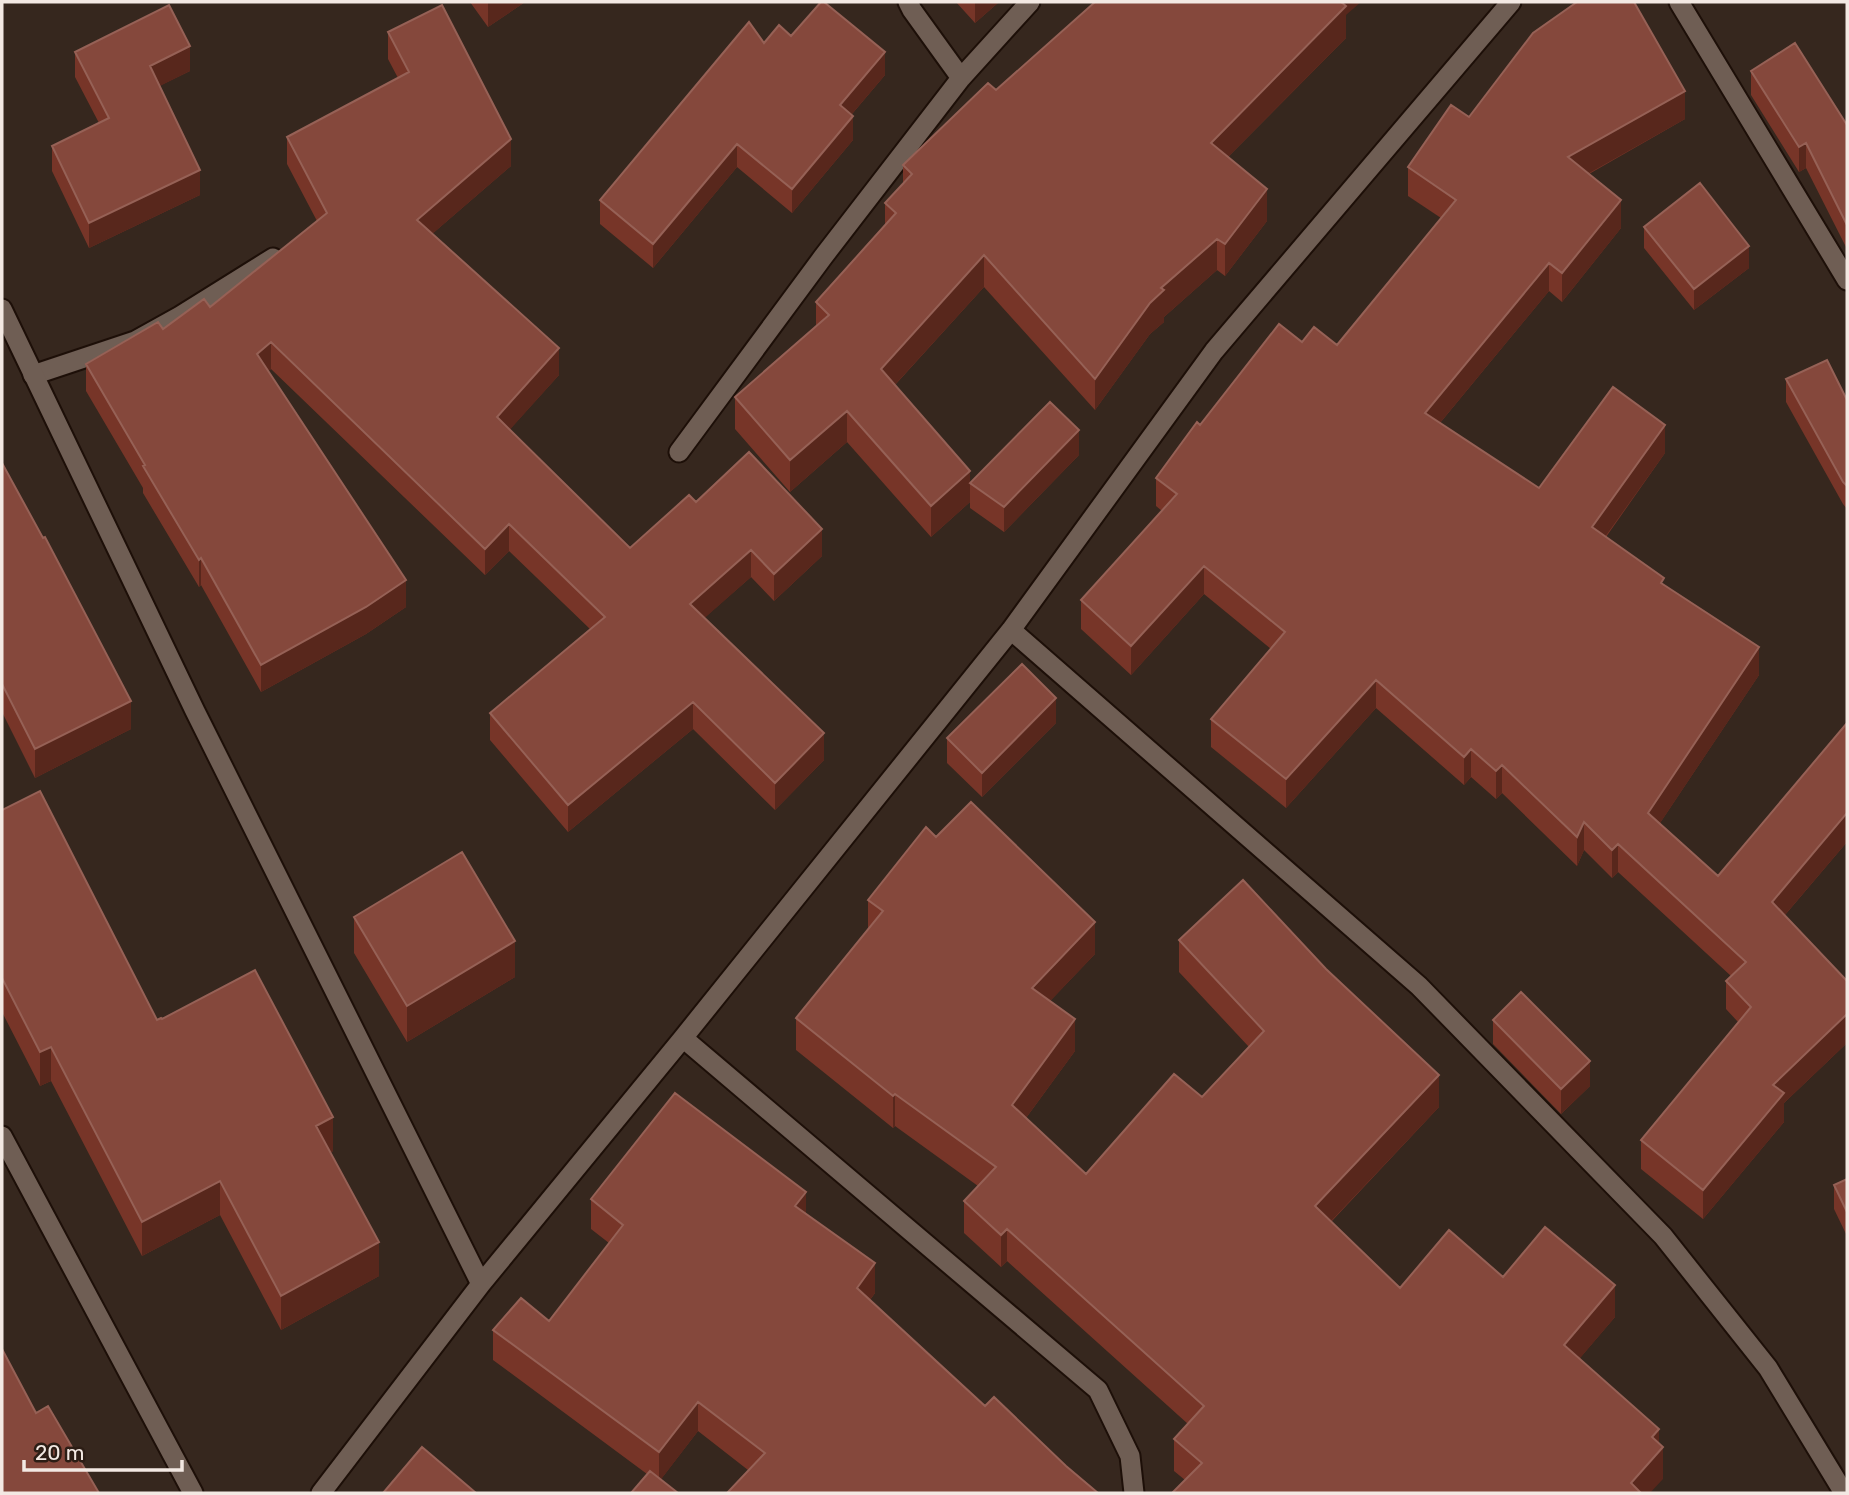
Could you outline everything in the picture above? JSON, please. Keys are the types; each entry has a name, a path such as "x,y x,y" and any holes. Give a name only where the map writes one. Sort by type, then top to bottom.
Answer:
{"street":[{"path":"908,2 961,78"},
{"path":"679,453 823,257 961,78 1030,2"},
{"path":"321,1493 481,1284 1011,630 1214,351 1511,2"},
{"path":"1679,2 1847,280"},
{"path":"33,374 135,341 180,317 273,258"},
{"path":"2,309 195,711 481,1284"},
{"path":"1011,630 1419,986 1644,1217 1671,1246 1768,1368 1844,1493"},
{"path":"683,1038 1098,1390 1130,1456 1134,1493"},
{"path":"2,1136 193,1493"}],"building":[{"path":"821,2 885,52 840,105 853,116 792,189 737,144 653,244 600,200 749,22 764,43 779,25 791,36"},
{"path":"1095,2 1341,2 1346,6 1211,143 1267,189 1225,244 1217,239 1161,288 1164,290 1150,303 1095,379 984,255 881,369 970,471 931,506 847,411 790,460 735,397 829,315 816,302 896,213 885,203 912,174 903,165 988,83 996,90"},
{"path":"1577,2 1634,2 1685,91 1568,157 1621,200 1562,273 1549,263 1425,413 1539,488 1613,387 1665,425 1592,527 1664,578 1661,583 1759,647 1648,813 1718,876 1847,723 1847,813 1772,902 1847,981 1847,1014 1773,1085 1784,1093 1703,1190 1641,1140 1751,1007 1726,981 1746,962 1618,844 1612,850 1584,822 1577,837 1502,765 1496,771 1471,749 1464,757 1376,680 1286,779 1211,719 1285,632 1204,566 1131,646 1081,600 1177,494 1156,478 1197,422 1200,425 1279,324 1302,342 1314,327 1337,345 1456,200 1408,167 1451,105 1469,117 1533,33"},
{"path":"169,5 190,46 150,66 200,170 89,223 52,146 109,118 75,52"},
{"path":"442,5 511,139 417,220 559,348 497,417 630,548 689,495 696,502 749,452 822,529 774,574 751,550 690,604 824,733 775,783 693,702 568,805 490,713 605,617 509,524 485,549 271,342 257,354 406,580 366,607 261,665 86,364 158,322 163,329 204,299 210,307 327,213 287,137 409,72 388,32"},
{"path":"1795,43 1847,125 1847,225 1806,143 1799,147 1751,71"},
{"path":"1700,183 1749,246 1694,289 1644,227"},
{"path":"1827,360 1847,400 1847,486 1786,379"},
{"path":"1050,402 1079,430 1004,507 970,483"},
{"path":"2,463 43,538 45,537 131,701 35,749 2,684"},
{"path":"1022,664 1056,698 982,773 947,738"},
{"path":"40,791 157,1020 255,970 333,1117 316,1126 379,1242 281,1296 220,1181 142,1222 51,1047 40,1052 2,978 2,810"},
{"path":"971,802 1095,922 1032,988 1075,1019 1012,1105 1086,1174 1174,1074 1202,1097 1264,1031 1179,940 1243,880 1326,969 1439,1075 1315,1206 1400,1288 1449,1230 1503,1277 1545,1227 1615,1285 1564,1345 1659,1429 1652,1437 1663,1447 1631,1483 1641,1493 1172,1493 1202,1463 1174,1439 1204,1406 1007,1229 1001,1235 964,1201 996,1167 895,1094 893,1096 796,1018 883,911 868,900 926,827 936,837"},
{"path":"462,852 515,941 407,1006 354,917"},
{"path":"1521,992 1590,1061 1561,1089 1493,1020"},
{"path":"675,1093 806,1192 795,1206 875,1263 857,1288 985,1406 994,1397 1098,1493 727,1493 765,1453 698,1402 659,1452 493,1330 521,1298 549,1321 623,1225 591,1199"},
{"path":"1847,1179 1847,1212 1834,1185"},
{"path":"2,1349 36,1413 48,1406 99,1493 2,1493"},
{"path":"422,1447 476,1493 383,1493"},
{"path":"650,1471 678,1493 631,1493"}]}
